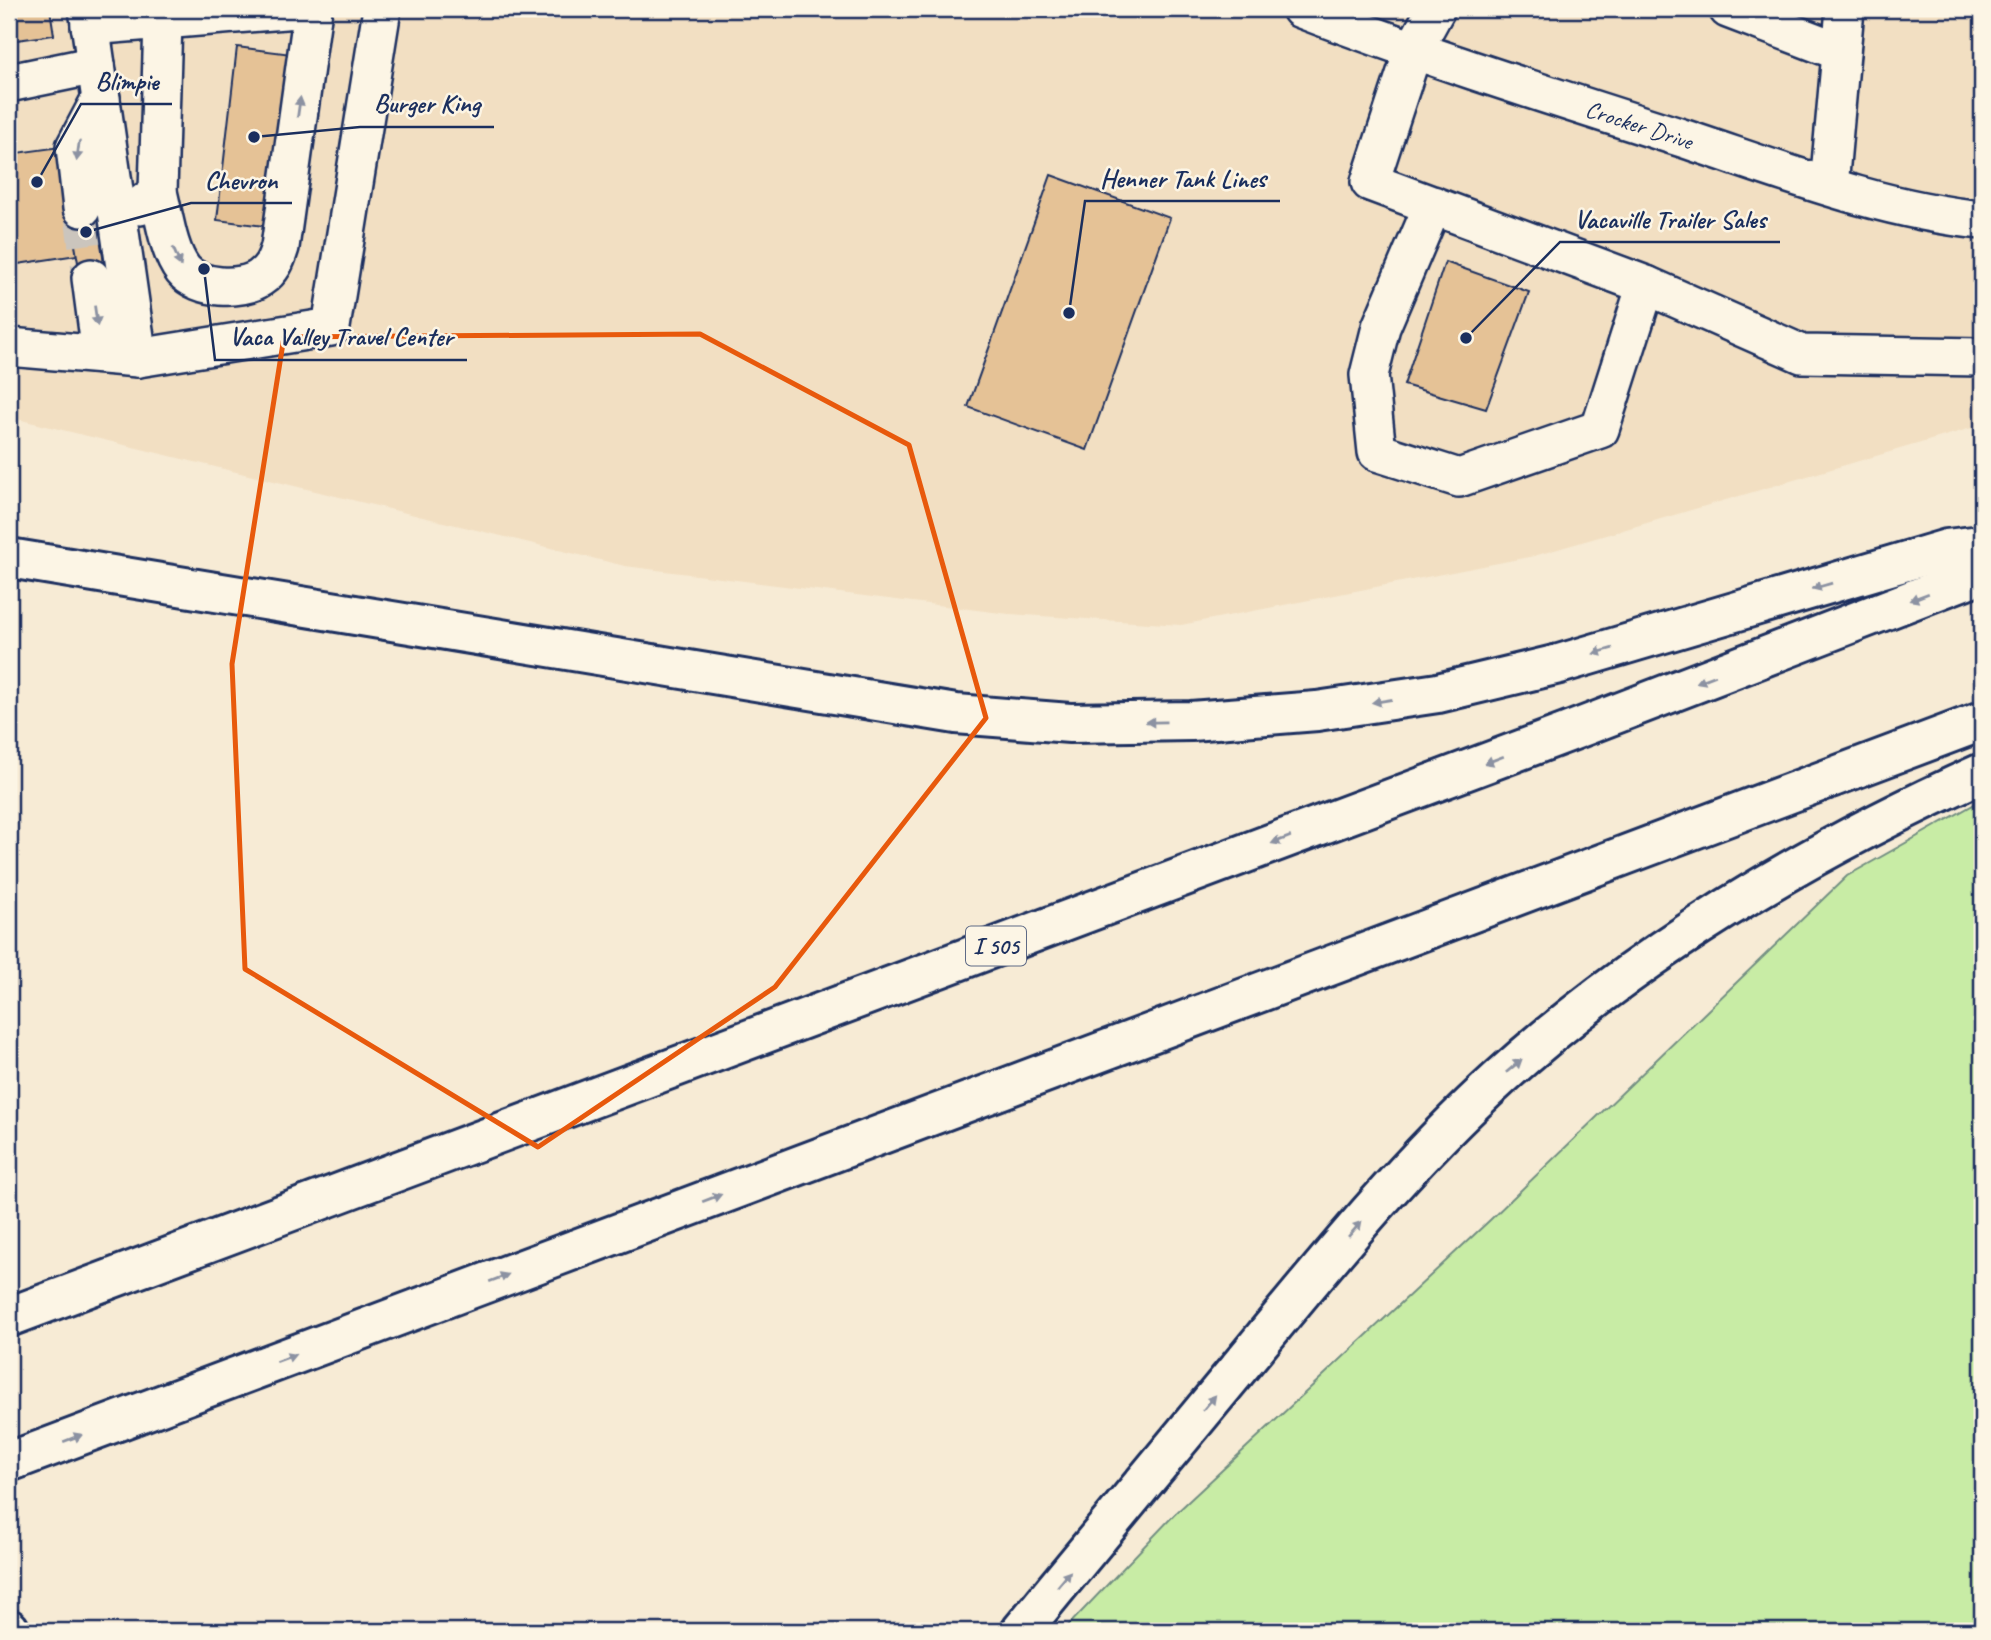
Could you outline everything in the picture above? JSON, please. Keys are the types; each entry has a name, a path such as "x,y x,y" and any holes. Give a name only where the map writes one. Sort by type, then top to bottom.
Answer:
{"highway":[{"path":"9,558 956,714 1070,723 1191,722 1304,712 1438,693 1559,664 1947,549 1982,545"},
{"name":"I 505","path":"9,1317 1566,733 1982,573"},
{"path":"9,1462 1982,721"},
{"path":"1021,1631 1322,1266 1415,1161 1502,1076 1609,988 1703,922 1802,861 1909,806 1982,773"}],"street":[{"path":"138,358 89,17 163,20 297,9"},
{"path":"163,20 158,192 171,243 183,271 201,283 248,284 261,278 275,265 280,247 313,9"},
{"path":"9,347 138,358 331,327 382,9"},
{"name":"Crocker Drive","path":"1301,9 1413,51 1829,186 1946,216 1982,220"},
{"path":"1436,9 1413,51 1370,182 1646,285 1802,354 1982,357"},
{"path":"1728,9 1841,52"},
{"path":"1829,186 1845,9"},
{"path":"9,83 98,82"},
{"path":"82,208 75,147 98,82"},
{"path":"118,222 158,192"},
{"path":"1433,205 1381,327 1369,375 1377,452 1459,478 1600,429 1646,285"},
{"path":"91,278 101,354"}],"highlighted area":[{"path":"700,334 909,445 986,718 775,987 538,1147 245,969 232,664 284,337"}],"shaded area":[{"path":"9,9 1982,9 1982,425 1534,556 1181,625 1009,614 625,566 9,417"}],"green space":[{"path":"1982,800 1982,1631 1063,1631 1174,1515 1490,1220 1847,876"}],"building":[{"path":"9,9 50,9 54,35 9,41"},
{"path":"237,47 292,54 272,227 217,220"},
{"path":"60,147 77,255 11,265 9,154"},
{"path":"1051,175 1170,218 1087,450 968,407"},
{"path":"95,205 106,276 81,280 69,210"},
{"path":"1445,262 1529,292 1486,409 1404,385"}],"tunnel":[{"path":"82,208 91,278"}],"place":[{"name":"Burger King","path":"254,137"},
{"name":"Blimpie","path":"37,182"},
{"name":"Chevron","path":"86,232"},
{"name":"Vaca Valley Travel Center","path":"204,269"},
{"name":"Henner Tank Lines","path":"1069,313"},
{"name":"Vacaville Trailer Sales","path":"1466,338"}]}
